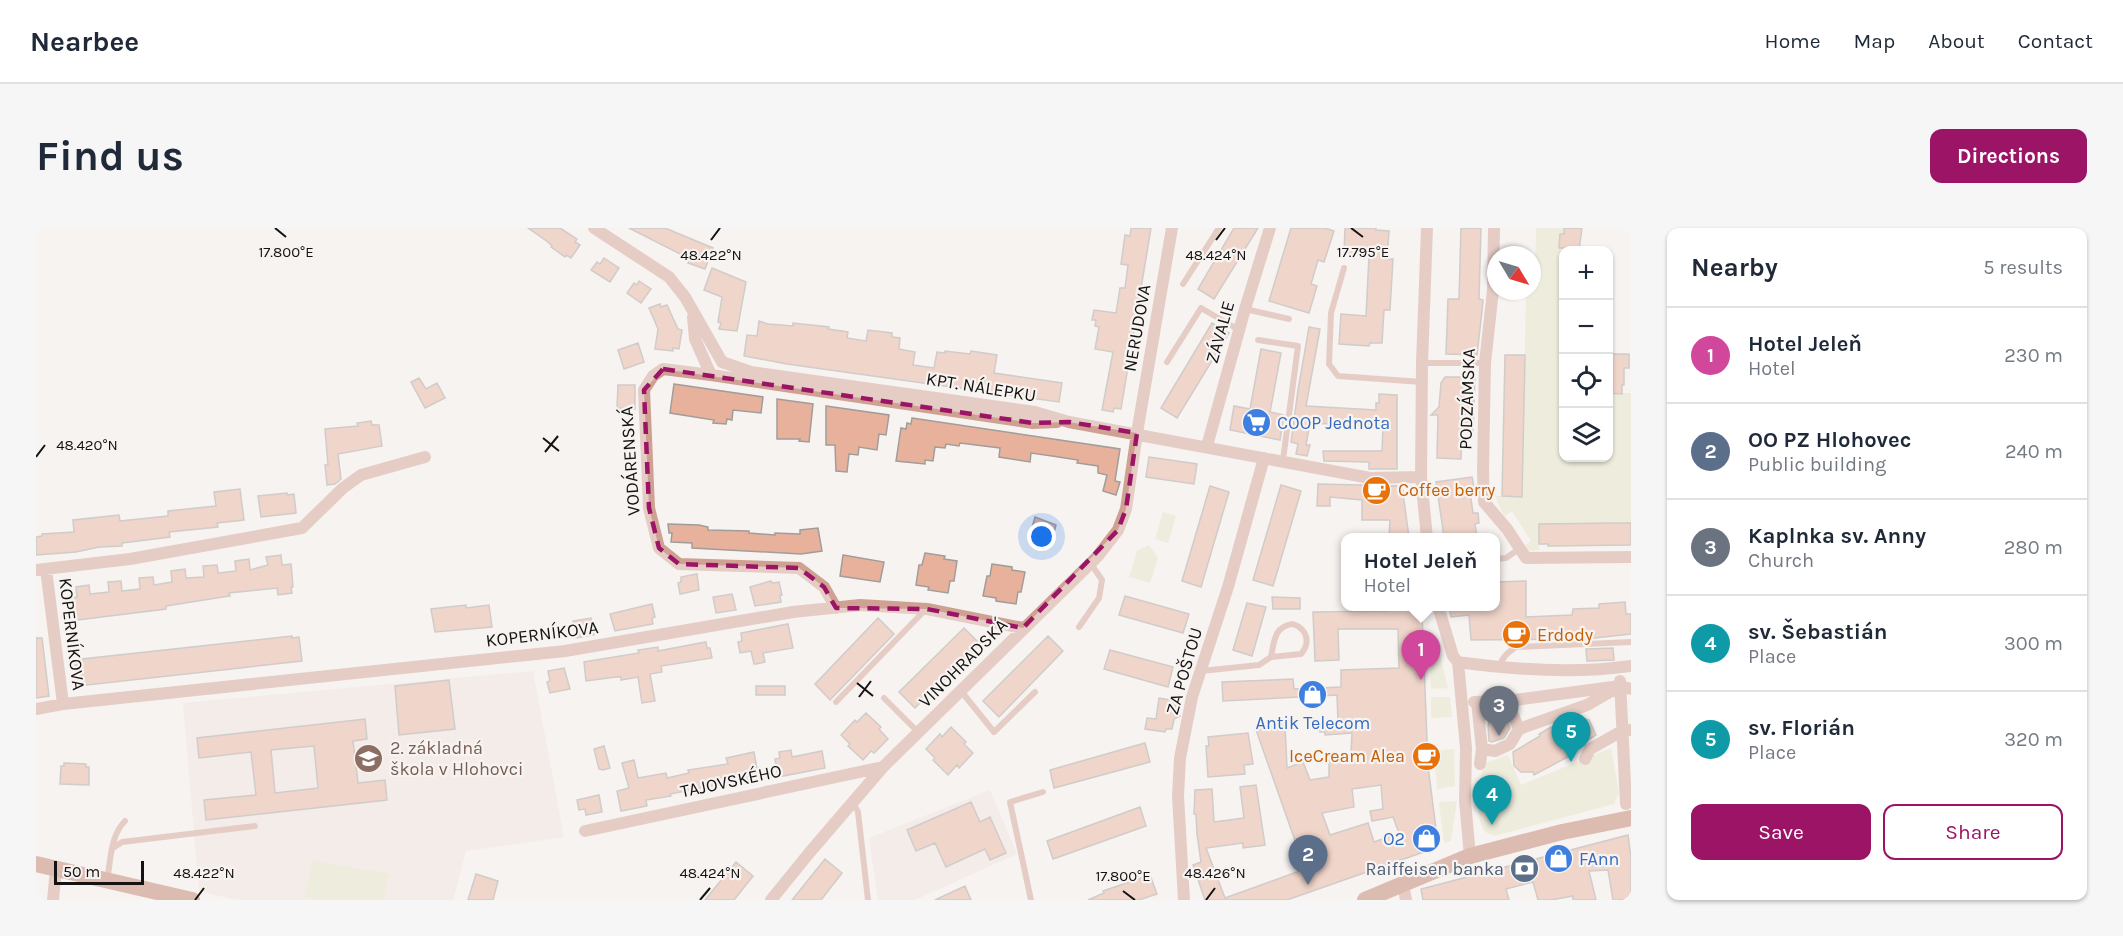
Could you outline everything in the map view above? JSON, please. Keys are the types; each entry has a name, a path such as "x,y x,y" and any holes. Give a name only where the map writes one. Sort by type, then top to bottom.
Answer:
{"main road":[{"path":"1365,900 1404,892 1420,876 1470,856 1562,832 1628,811"},
{"path":"36,864 192,900"}],"street":[{"name":"KPT. NÁLEPKU","path":"594,228 669,277 685,297 722,362 751,372 1035,412 1069,422 1370,478 1421,477"},
{"name":"NERUDOVA","path":"1137,433 1172,228"},
{"name":"ZÁVALIE","path":"1206,446 1270,228"},
{"path":"1427,228 1421,477 1427,533"},
{"name":"PODZÁMSKA","path":"1494,228 1493,290 1485,363 1484,502 1523,553"},
{"path":"693,312 695,339 711,375 1033,423 1069,422"},
{"name":"VODÁRENSKÁ","path":"711,375 663,369 653,376 644,390 649,508 658,548 679,564 799,568 824,587 836,608"},
{"name":"VINOHRADSKÁ","path":"771,900 883,767 1090,564 1118,530 1126,509 1137,433"},
{"name":"KOPERNÍKOVA","path":"63,704 41,569 130,559 302,528 343,488 361,475 425,457"},
{"name":"ZA POŠTOU","path":"1184,900 1178,796 1180,758 1192,697 1228,587 1264,458"},
{"path":"1523,553 1631,557"},
{"name":"KOPERNÍKOVA","path":"36,709 63,704 565,651 793,612 860,605 927,609 1023,628"},
{"path":"1440,611 1453,656 1458,662 1466,748 1465,801 1470,856"},
{"path":"1458,662 1499,668 1602,670 1631,666"},
{"path":"1480,764 1482,749 1475,702 1507,701 1624,685"},
{"path":"1482,749 1496,755 1510,744 1519,729 1587,705 1624,685"},
{"path":"1624,685 1628,811"},
{"path":"1577,691 1587,705"},
{"path":"1507,701 1519,729"},
{"path":"1585,759 1590,749 1627,731"},
{"name":"TAJOVSKÉHO","path":"585,831 883,767"},
{"path":"53,900 56,868"}],"lane":[{"path":"1182,284 1219,228"},
{"path":"1344,268 1332,313 1329,364 1338,376 1422,382"},
{"path":"1167,362 1201,308 1239,330"},
{"path":"1245,309 1289,319"},
{"path":"1258,340 1298,346 1282,460"},
{"path":"1422,363 1485,363"},
{"path":"1500,559 1523,553"},
{"path":"1079,627 1099,598 1102,580 1090,564"},
{"path":"836,702 927,609"},
{"path":"1200,672 1259,665 1271,657 1301,654 1307,644 1306,633 1293,624 1282,627 1275,634 1271,657"},
{"path":"1499,668 1506,653 1516,647 1631,642"},
{"path":"960,691 994,732 1035,692"},
{"path":"885,698 918,733"},
{"path":"1031,900 1010,802 1042,792"},
{"path":"853,802 858,812 868,900"},
{"path":"107,881 112,848 118,828 125,821"},
{"path":"112,848 122,842 255,826"}],"highlighted area":[{"path":"663,369 1033,423 1069,422 1137,433 1126,509 1118,530 1023,628 927,609 836,608 824,587 799,568 679,564 659,548 649,508 644,390"}],"shaded area":[{"name":"2. základná škola v Hlohovci","path":"533,671 564,837 466,851 453,900 237,900 199,891 183,703"},
{"path":"990,790 1017,854 915,900 878,900 869,838"}],"green space":[{"path":"1536,228 1564,228 1564,234 1560,235 1559,246 1559,462 1613,462 1613,393 1631,393 1631,523 1539,524 1539,550 1527,551 1524,546 1531,541 1512,511 1504,516 1495,496 1522,496 1526,300 1541,300 1541,246 1536,246"},
{"path":"1163,512 1176,516 1168,543 1155,539"},
{"path":"1149,545 1158,558 1150,583 1129,577 1137,551"},
{"path":"1440,654 1448,688 1431,689 1430,655"},
{"path":"1431,697 1450,697 1452,717 1431,718"},
{"path":"1611,748 1619,793 1614,804 1494,836 1483,829 1479,805 1483,764 1508,755 1521,785"},
{"path":"1454,749 1455,786 1437,789 1434,751"},
{"path":"1457,801 1451,841 1444,843 1439,802"},
{"path":"312,860 389,874 384,900 319,900 305,897"}],"building":[{"path":"528,228 560,228 577,239 575,242 580,245 571,258 566,255 565,257"},
{"path":"629,228 665,228 713,248 705,269 688,263 690,259"},
{"path":"1131,228 1151,228 1121,409 1114,408 1113,412 1102,410 1113,352 1095,349 1099,327 1095,326 1096,320 1092,320 1094,310 1116,313 1120,288 1125,288 1128,265 1121,264 1125,235 1130,236"},
{"path":"1234,228 1258,228 1214,299 1198,289"},
{"path":"1291,228 1325,228 1334,231 1324,262 1318,260 1311,284 1317,286 1309,313 1269,301"},
{"path":"1345,228 1376,228 1376,230 1389,231 1387,259 1393,259 1390,310 1384,310 1382,343 1370,343 1369,346 1339,344 1341,314 1366,316 1369,256 1344,254"},
{"path":"1461,228 1481,228 1479,299 1483,300 1477,355 1446,354 1448,299 1459,299"},
{"path":"1564,228 1582,228 1580,246 1559,246 1560,234 1564,234"},
{"path":"604,258 619,268 610,282 591,270 597,262 600,264"},
{"path":"712,268 746,282 737,331 719,329 722,297 704,290"},
{"path":"639,281 651,289 641,303 627,293 634,283 637,285"},
{"path":"660,304 661,307 667,305 678,329 682,330 679,349 673,348 673,351 655,349 658,329 649,308"},
{"path":"759,321 768,324 793,326 793,323 829,327 828,329 848,332 847,338 866,341 868,330 892,333 892,337 900,338 899,349 915,352 913,365 934,368 937,352 970,354 971,351 997,355 994,373 1062,383 1059,402 744,356 747,335 757,336"},
{"path":"1212,323 1229,333 1177,418 1161,408"},
{"path":"1309,327 1320,329 1306,406 1376,410 1379,394 1397,395 1397,469 1369,469 1369,462 1324,461 1323,451 1382,451 1383,427 1310,423 1306,445 1310,445 1307,456 1296,454 1298,444 1291,442"},
{"path":"638,343 644,362 624,369 618,350"},
{"path":"1261,349 1281,353 1270,412 1284,415 1280,440 1230,430 1234,406 1250,409"},
{"path":"1613,354 1629,354 1629,368 1624,368 1622,394 1613,393"},
{"path":"1505,355 1525,355 1522,497 1502,496"},
{"path":"1445,377 1475,377 1473,431 1462,431 1461,459 1437,458 1438,415 1431,415 1439,407 1441,383"},
{"path":"419,378 426,389 437,383 445,398 425,408 411,382"},
{"path":"674,384 763,397 761,413 733,410 732,420 727,419 726,424 670,413"},
{"path":"618,385 635,385 635,409 617,408"},
{"path":"777,399 813,404 809,442 799,441 800,439 777,439"},
{"path":"826,406 889,415 886,435 879,434 877,450 859,447 858,455 849,454 847,472 836,471 835,445 826,445"},
{"path":"912,418 1120,449 1115,481 1120,482 1116,495 1103,491 1107,475 1098,473 1098,466 1077,463 1078,460 1031,453 1030,462 999,457 1000,448 960,443 959,446 946,444 945,448 935,447 933,461 925,460 925,464 896,461 901,428 906,429 907,423 911,424"},
{"path":"371,421 372,425 379,425 382,446 338,454 341,479 335,484 327,485 325,429 358,426 357,423"},
{"path":"1149,457 1197,464 1194,484 1146,477"},
{"path":"1472,477 1475,492 1470,492 1473,513 1478,513 1479,523 1475,524 1476,533 1443,533 1436,482"},
{"path":"1318,484 1402,486 1408,533 1389,533 1390,520 1362,520 1362,500 1330,497 1330,506 1317,506"},
{"path":"1281,485 1301,491 1273,586 1253,580"},
{"path":"1210,486 1229,492 1201,587 1182,581"},
{"path":"240,489 244,520 217,523 218,527 169,532 170,537 122,543 122,546 36,555 36,537 42,534 74,532 73,520 119,515 120,521 168,516 168,511 216,506 214,492"},
{"path":"287,493 287,495 294,494 296,513 261,517 258,496"},
{"path":"1035,517 1056,525 1051,544 1029,538"},
{"path":"1631,523 1631,545 1548,546 1548,544 1539,544 1539,524"},
{"path":"668,524 699,525 708,527 708,530 749,531 749,533 775,535 775,533 800,534 800,530 818,528 822,551 801,554 692,548 692,543 671,542 672,533 669,533"},
{"path":"925,553 945,556 944,559 957,561 954,581 950,581 948,593 928,590 929,587 916,585 919,565 922,565"},
{"path":"281,555 282,565 291,564 292,593 278,595 277,588 229,593 230,596 166,606 166,609 70,621 68,598 77,597 76,587 89,585 90,594 109,592 108,582 121,581 122,591 140,589 139,578 153,577 154,585 172,582 171,571 185,569 186,578 204,577 203,566 217,565 218,573 236,571 235,561 249,559 250,570 268,565 266,557"},
{"path":"843,555 884,562 880,582 840,576"},
{"path":"992,564 1025,572 1016,604 983,596"},
{"path":"697,574 699,590 680,594 678,583 681,582 681,577"},
{"path":"771,581 772,583 779,582 781,602 755,606 750,587"},
{"path":"1526,581 1526,617 1572,615 1573,609 1599,608 1599,604 1625,602 1626,614 1631,614 1631,634 1586,639 1471,640 1469,615 1451,617 1450,611 1500,611 1500,582"},
{"path":"732,594 736,610 716,613 713,597"},
{"path":"1125,596 1189,614 1183,633 1119,615"},
{"path":"1272,597 1300,598 1300,609 1273,609"},
{"path":"1247,603 1266,607 1252,656 1233,650"},
{"path":"652,604 655,617 652,618 653,624 615,631 610,614"},
{"path":"466,605 466,608 489,605 492,627 435,632 431,609"},
{"path":"1420,611 1422,613 1428,766 1438,845 1287,900 1205,900 1193,865 1201,862 1196,814 1194,814 1195,790 1212,789 1214,822 1244,818 1240,787 1256,785 1265,845 1243,848 1243,843 1206,848 1225,898 1305,869 1255,727 1285,724 1287,768 1303,762 1310,780 1329,777 1329,759 1351,753 1352,733 1325,735 1325,732 1320,732 1320,723 1338,722 1337,695 1223,701 1222,682 1293,679 1294,689 1341,687 1341,670 1399,668 1398,629 1338,629 1339,660 1315,661 1313,612","holes":["1381,785 1383,809 1370,811 1372,821 1393,817 1399,833 1374,842 1368,823 1330,835 1322,813 1354,807 1352,789"]},
{"path":"591,618 594,635 576,638 573,621"},
{"path":"878,618 894,634 830,700 815,684"},
{"path":"788,624 793,648 763,653 765,662 756,664 754,664 751,651 740,653 738,642 742,641 741,633"},
{"path":"964,628 980,644 915,708 899,692"},
{"path":"292,636 292,638 299,637 302,661 78,686 75,662 82,662 82,659"},
{"path":"1048,636 1063,651 999,717 983,701"},
{"path":"36,638 42,638 49,696 36,698"},
{"path":"706,642 712,658 661,666 662,672 650,674 655,701 642,703 638,677 586,681 584,662 639,653 638,650 658,647 658,651"},
{"path":"1613,648 1614,660 1587,661 1586,649"},
{"path":"1110,650 1173,667 1168,687 1104,669"},
{"path":"564,668 570,689 550,693 547,682 550,681 548,671"},
{"path":"449,680 455,729 399,735 395,686"},
{"path":"756,686 785,686 785,695 756,695"},
{"path":"1159,698 1176,701 1175,711 1180,716 1174,719 1172,729 1166,729 1165,732 1145,729 1147,718 1156,719"},
{"path":"866,713 881,727 879,729 888,739 863,760 848,746 850,744 841,735 855,720 857,722"},
{"path":"1577,717 1589,720 1596,735 1571,751 1573,754 1534,775 1533,772 1521,772 1514,766 1513,752 1553,726 1557,727"},
{"path":"1499,718 1507,721 1510,728 1504,738 1489,741 1489,722"},
{"path":"365,719 367,739 353,741 358,783 385,780 387,800 206,820 204,800 256,795 251,752 199,758 197,738","holes":["314,746 318,788 275,793 271,750"]},
{"path":"951,727 973,753 959,768 957,765 948,775 926,749 940,734 942,737"},
{"path":"1248,733 1253,764 1244,765 1245,774 1208,777 1206,746 1209,746 1208,737"},
{"path":"1145,743 1150,762 1054,788 1050,770"},
{"path":"604,746 610,768 603,770 599,769 594,749"},
{"path":"791,750 792,757 822,751 825,768 778,777 775,759 780,758 779,752"},
{"path":"754,752 759,780 743,784 742,780 670,794 671,796 646,800 647,806 621,811 617,791 629,788 622,763 634,760 638,778 666,773 667,778 689,773 688,770 728,764 726,758"},
{"path":"64,763 86,764 86,767 89,767 89,785 60,784 61,766 64,766"},
{"path":"599,795 602,812 586,815 585,809 579,810 577,800"},
{"path":"971,802 980,822 990,817 1006,853 990,860 985,849 946,867 935,843 916,851 907,830"},
{"path":"1140,807 1146,826 1053,859 1047,841"},
{"path":"1628,835 1631,858 1631,900 1613,900 1608,870 1589,871 1596,900 1573,900 1573,896 1538,900 1533,882 1506,889 1509,900 1423,900 1421,889"},
{"path":"825,859 842,873 821,900 792,900"},
{"path":"736,862 753,876 734,900 705,900"},
{"path":"476,874 498,881 493,900 468,900"},
{"path":"1150,875 1157,894 1139,900 1088,900 1104,893 1103,891"},
{"path":"965,886 971,900 935,900"}],"place":[{"name":"COOP Jednota","path":"1256,423"},
{"name":"Coffee berry","path":"1377,490"},
{"name":"Erdody","path":"1516,635"},
{"name":"Hotel Jeleň","path":"1421,680"},
{"name":"Antik Telecom","path":"1313,694"},
{"name":"Kaplnka sv. Anny","path":"1499,736"},
{"name":"IceCream Alea","path":"1426,756"},
{"name":"2. základná škola v Hlohovci","path":"369,758"},
{"name":"sv. Florián","path":"1571,762"},
{"name":"sv. Šebastián","path":"1492,825"},
{"name":"O2","path":"1426,839"},
{"name":"FAnn","path":"1558,859"},
{"name":"Raiffeisen banka","path":"1525,869"},
{"name":"OO PZ Hlohovec","path":"1308,885"}]}
